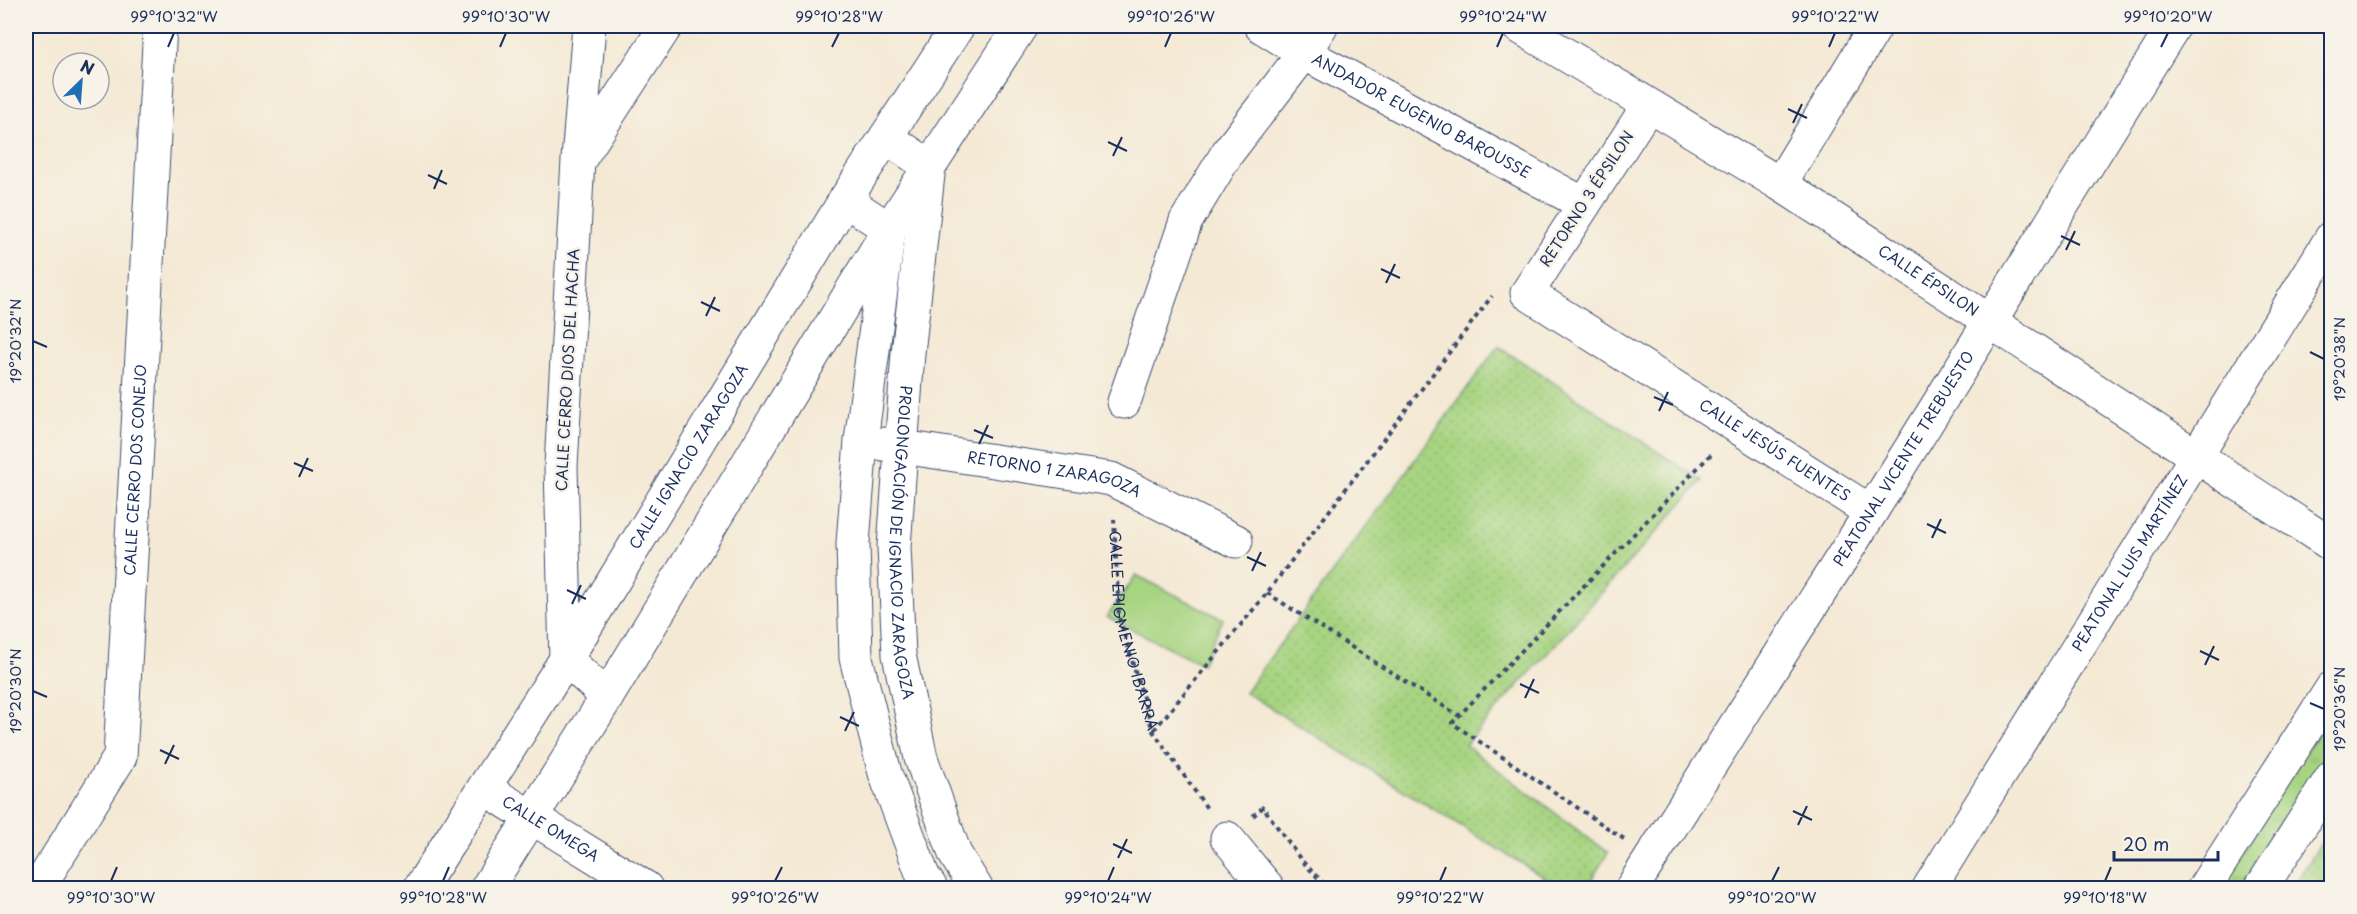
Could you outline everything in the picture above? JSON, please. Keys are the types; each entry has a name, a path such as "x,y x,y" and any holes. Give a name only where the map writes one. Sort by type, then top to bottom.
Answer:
{"street":[{"name":"CALLE CERRO DOS CONEJO","path":"38,888 120,757 160,26"},
{"name":"CALLE CERRO DIOS DEL HACHA","path":"566,658 561,466 578,160 589,26"},
{"path":"578,160 666,26"},
{"name":"CALLE IGNACIO ZARAGOZA","path":"420,888 566,658 845,200 958,26"},
{"path":"487,888 607,697 889,229 1021,26"},
{"name":"ANDADOR EUGENIO BAROUSSE","path":"1261,26 1312,39 1584,204"},
{"name":"CALLE ÉPSILON","path":"1518,26 1780,184 2331,545"},
{"path":"1780,184 1876,26"},
{"name":"PEATONAL VICENTE TREBUESTO","path":"1632,888 1871,512 2174,26"},
{"path":"1124,402 1186,221 1228,152 1312,39"},
{"name":"RETORNO 3 ÉPSILON","path":"1527,293 1648,106"},
{"path":"886,137 929,166"},
{"name":"PROLONGACIÓN DE IGNACIO ZARAGOZA","path":"929,166 908,353 894,547 899,655 921,758 955,854 976,888"},
{"path":"845,200 889,229"},
{"path":"889,229 861,441 853,543 856,658 885,773 923,876 931,888"},
{"name":"PEATONAL LUIS MARTÍNEZ","path":"1929,888 2331,237"},
{"name":"CALLE JESÚS FUENTES","path":"1527,293 1871,512"},
{"name":"RETORNO 1 ZARAGOZA","path":"861,441 1111,479 1236,541"},
{"path":"566,658 607,697"},
{"path":"2204,888 2331,688"},
{"path":"2261,888 2331,777"},
{"name":"CALLE OMEGA","path":"484,788 646,888"},
{"path":"1227,838 1268,888"}],"path":[{"path":"1153,731 1267,593 1506,278 1527,293"},
{"path":"1652,858 1452,723 1737,428"},
{"name":"CALLE EPIGMENIO IBARRA","path":"1111,479 1119,617 1153,731 1227,838"},
{"path":"1267,593 1459,716"},
{"path":"1227,838 1263,807 1301,860 1328,888"}],"green space":[{"path":"1498,346 1702,481 1465,745 1608,853 1586,888 1561,888 1245,692"},
{"path":"1136,575 1223,619 1202,664 1107,617"},
{"path":"2331,712 2331,748 2243,888 2220,888"},
{"path":"2331,828 2331,888 2292,888"}]}
